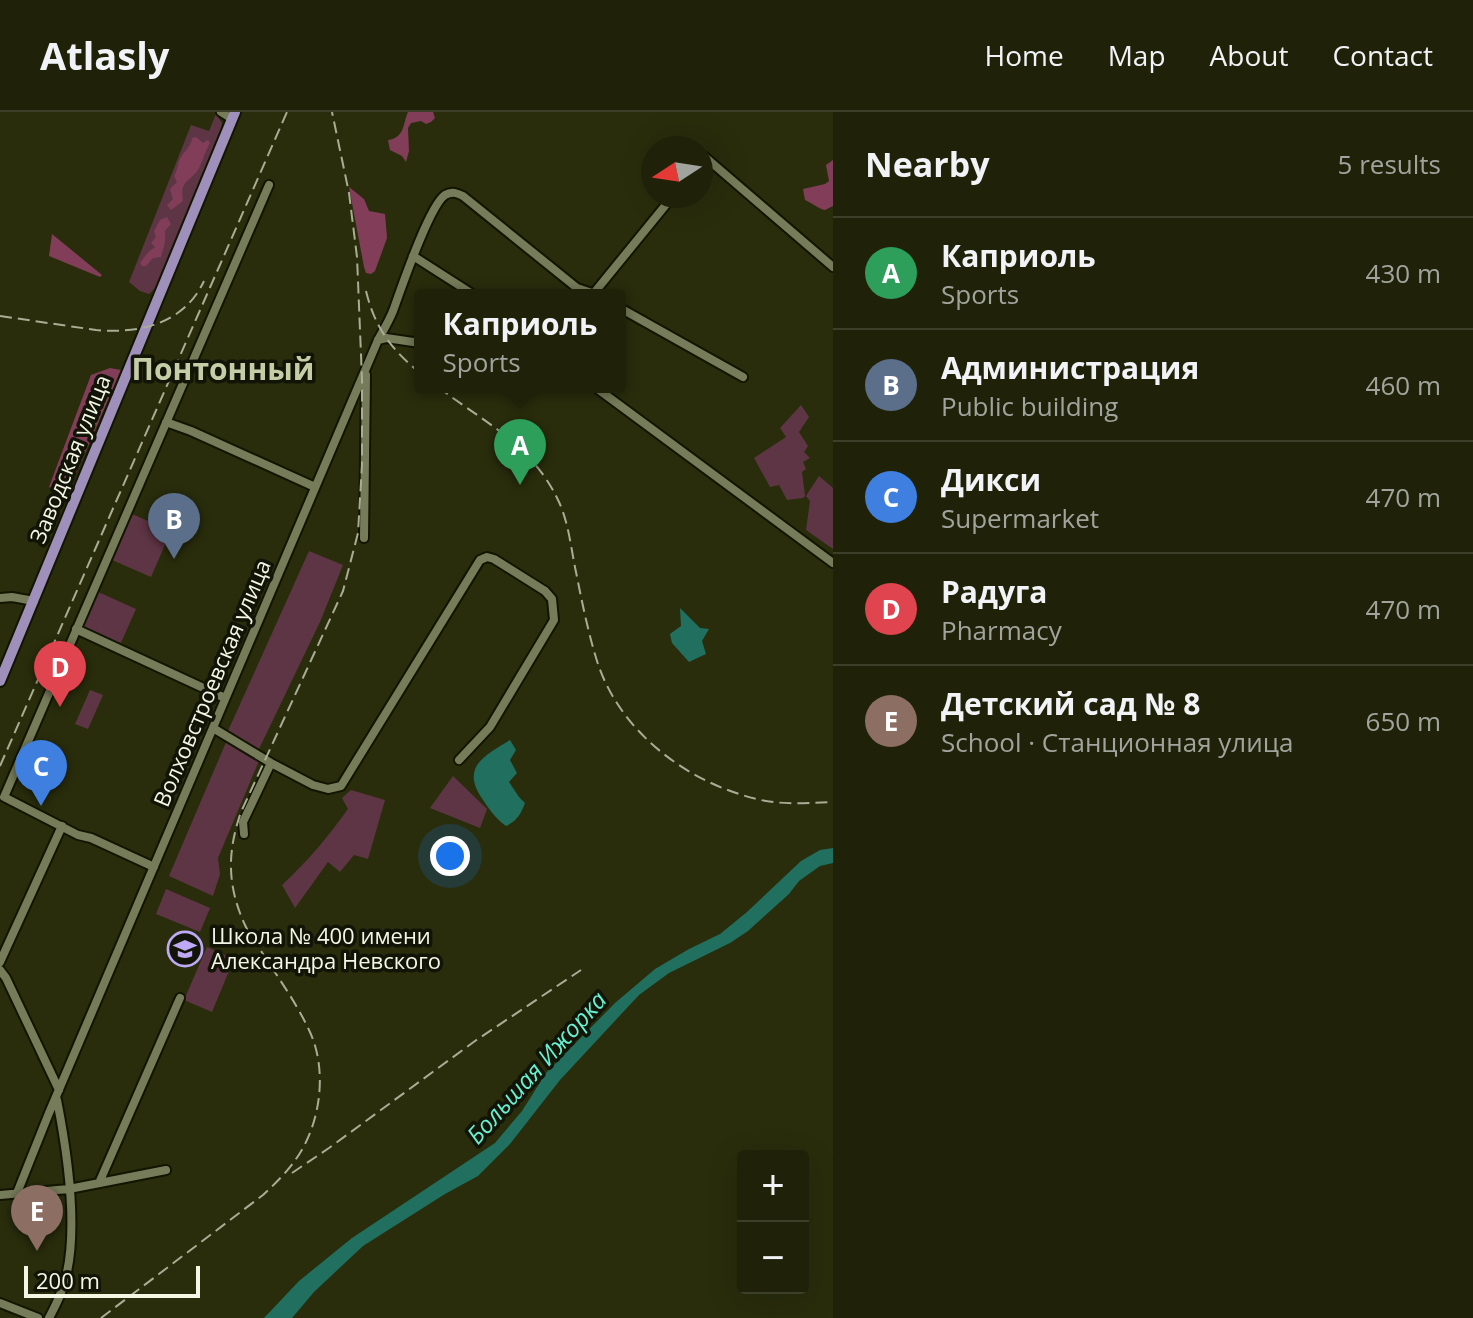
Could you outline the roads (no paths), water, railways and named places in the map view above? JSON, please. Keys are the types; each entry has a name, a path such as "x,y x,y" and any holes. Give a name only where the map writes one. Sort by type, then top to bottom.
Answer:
{"main road":[{"name":"Заводская улица","path":"0,681 233,116"}],"street":[{"path":"221,112 233,116"},
{"path":"713,164 833,267"},
{"path":"154,867 4,797 269,185"},
{"name":"Волховстроевская улица","path":"17,1193 437,203 449,193 463,196 580,289"},
{"path":"600,289 664,208"},
{"path":"413,256 465,289"},
{"path":"626,311 743,377"},
{"path":"378,340 386,338 414,342"},
{"path":"364,538 366,369"},
{"path":"603,393 833,563"},
{"path":"166,422 315,487"},
{"path":"213,728 313,785 328,789 341,786 480,560 487,557 545,591 552,599 554,620 490,727 459,760"},
{"path":"0,598 34,601"},
{"path":"76,629 225,698"},
{"path":"244,834 243,822 271,763"},
{"path":"0,962 62,826"},
{"path":"0,970 33,1032 58,1094 64,1136 71,1231 68,1270 49,1318"},
{"path":"99,1183 180,998"},
{"path":"0,1195 69,1189 166,1170"},
{"path":"0,1303 38,1318"}],"water":[{"path":"680,608 700,628 709,629 702,641 706,654 689,662 672,643 670,634 681,626"},
{"path":"510,740 516,750 510,760 517,773 509,782 525,803 518,817 506,826 481,797 474,777 479,762"},
{"path":"833,848 833,863 820,866 799,881 748,931 669,973 639,995 560,1080 510,1144 478,1176 363,1246 314,1292 292,1318 264,1318 299,1281 352,1238 495,1143 522,1111 546,1073 615,1003 655,969 720,934 801,861 820,850"}],"railway":[{"path":"0,766 287,112"},
{"path":"101,1318 267,1191 285,1173 305,1145 316,1113 320,1079 315,1045 298,1009 245,925 232,883 231,855 241,812 343,591 358,533 362,379 357,257 349,193 332,112"},
{"path":"0,316 96,330 144,328 185,307 204,281"},
{"path":"366,291 374,316 386,337 414,367"},
{"path":"446,393 506,436 548,482 565,519 597,661 622,711 640,732 684,768 734,792 779,803 833,802"},
{"path":"292,1173 475,1041 581,970"}],"place":[{"name":"Каприоль","path":"520,485"},
{"name":"Администрация","path":"174,559"},
{"name":"Радуга","path":"60,707"},
{"name":"Дикси","path":"41,806"},
{"name":"Школа № 400 имени Александра Невского","path":"185,949"},
{"name":"Детский сад № 8","path":"37,1251"}],"district":[{"name":"Понтонный","path":"223,370"}],"water label":[{"name":"Большая Ижорка","path":"537,1068"}]}
